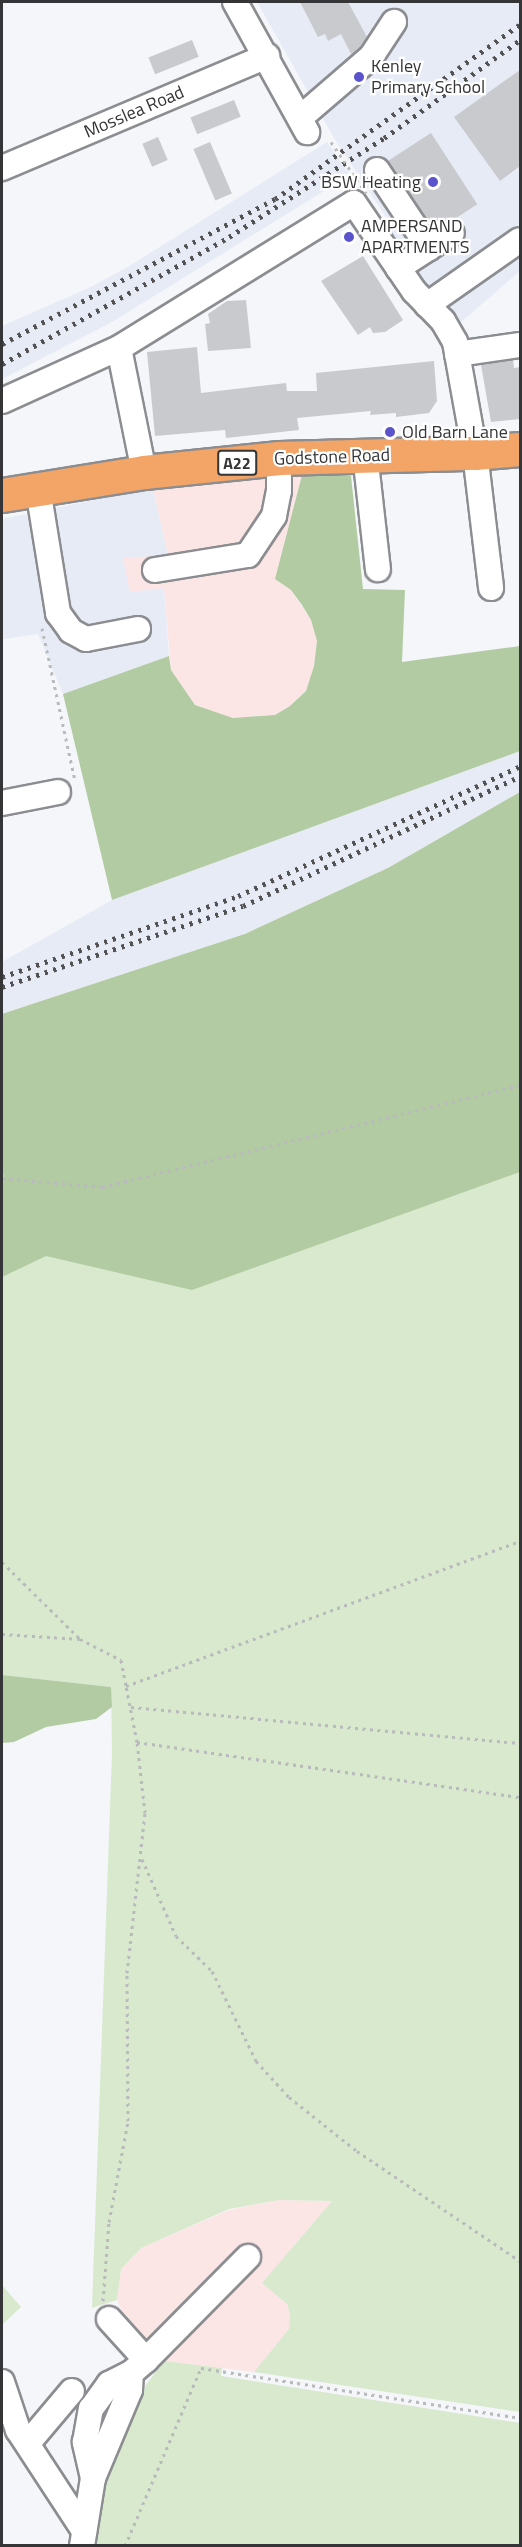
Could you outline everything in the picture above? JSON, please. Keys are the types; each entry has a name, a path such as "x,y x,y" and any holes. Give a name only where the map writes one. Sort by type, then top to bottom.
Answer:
{"highway":[{"name":"Godstone Road","path":"2,495 144,472 279,458 365,454 475,453 520,449"}],"street":[{"path":"235,2 267,56 303,125 371,57 394,22"},
{"name":"Mosslea Road","path":"2,168 267,56"},
{"path":"377,170 429,248"},
{"path":"2,401 119,348 354,203 398,268 450,332 457,354 475,453 491,588"},
{"path":"398,268 453,233"},
{"path":"428,305 520,240"},
{"path":"457,354 520,345"},
{"path":"119,348 144,472"},
{"path":"365,454 378,569"},
{"path":"155,570 248,555 274,516 279,491 279,458"},
{"path":"38,489 58,613 71,631 86,639 138,629"},
{"path":"2,803 58,792"},
{"path":"83,2538 93,2478 139,2366 248,2257"},
{"path":"109,2319 139,2366"},
{"path":"2,2382 18,2430 28,2443 83,2538"},
{"path":"28,2443 45,2426 72,2391"}],"path":[{"path":"331,142 366,193"},
{"path":"40,620 76,781 69,782 58,792"},
{"path":"2,1178 102,1187 520,1085"},
{"path":"126,1686 520,1541"},
{"path":"2,1562 80,1639 121,1660 138,1742 145,1813 127,1973 128,2121 109,2222 103,2305 109,2319"},
{"path":"2,1634 80,1639"},
{"path":"131,1707 520,1743"},
{"path":"138,1742 520,1797"},
{"path":"141,1857 176,1936 212,1971 256,2061 289,2097 357,2151 520,2261"},
{"path":"125,2546 201,2368 520,2418"}],"shaded area":[{"path":"257,2 520,2 520,271 460,323 417,273 382,225 388,220 334,138"},
{"path":"327,142 350,175 112,322 2,379 2,326 93,286 131,265"},
{"path":"270,475 302,475 275,579 291,590 311,620 317,641 314,666 306,691 290,706 275,715 233,718 195,705 171,670 164,588 130,592 123,558 168,555 153,488"},
{"path":"153,488 168,555 123,559 164,588 169,656 63,694 38,634 3,639 2,519"},
{"path":"520,751 520,792 388,868 245,934 2,1014 2,962 112,900"},
{"path":"279,2200 332,2201 262,2283 287,2304 290,2314 289,2329 254,2372 164,2361 121,2309 117,2300 121,2269 141,2248 229,2210"}],"green space":[{"path":"302,475 351,476 363,589 405,590 402,662 520,646 520,751 112,900 63,694 169,656 171,670 195,705 233,718 275,715 290,706 306,691 314,666 317,641 311,620 302,605 291,590 275,579"},
{"path":"520,792 520,2412 254,2372 289,2329 290,2314 287,2304 262,2283 332,2201 279,2200 229,2209 141,2248 121,2269 117,2300 92,2308 112,1753 111,1687 2,1675 2,1014 245,934 388,868"},
{"path":"520,792 520,1172 192,1290 46,1256 2,1277 2,1180 4,1176 2,1174 2,1014 245,934 388,868"},
{"path":"2,1675 111,1687 112,1707 96,1719 46,1727 14,1742 2,1743"},
{"path":"2,2285 21,2307 2,2325"},
{"path":"164,2361 222,2368 221,2376 520,2423 520,2545 92,2546 101,2483 139,2394"}],"building":[{"path":"300,2 348,2 367,37 360,48 351,54 341,34 328,41 325,34 318,37"},
{"path":"192,40 199,57 155,74 148,58"},
{"path":"520,70 520,166 500,181 454,117"},
{"path":"234,100 241,117 197,134 190,118"},
{"name":"BSW Heating","path":"431,133 477,204 435,232 388,161"},
{"path":"158,137 168,160 152,167 142,144"},
{"path":"210,142 232,194 215,201 193,149"},
{"path":"363,256 403,320 385,332 373,333 370,327 358,335 321,281"},
{"path":"246,300 251,348 208,351 205,324 210,323 208,314 227,301"},
{"path":"197,347 201,393 286,383 287,391 317,391 316,373 434,361 437,401 429,413 396,417 396,413 370,415 371,411 297,418 299,430 226,438 225,430 155,436 147,352"},
{"path":"513,360 514,368 520,367 520,419 491,422 481,365"}],"railway":[{"path":"2,344 275,199 520,24"},
{"path":"2,364 229,237 384,138 520,40"},
{"path":"2,977 238,896 520,766"},
{"path":"2,987 243,906 520,776"}],"place":[{"name":"Kenley Primary School","path":"359,77"},
{"name":"BSW Heating","path":"433,182"},
{"name":"AMPERSAND APARTMENTS","path":"349,237"},
{"name":"Old Barn Lane","path":"390,432"}]}
